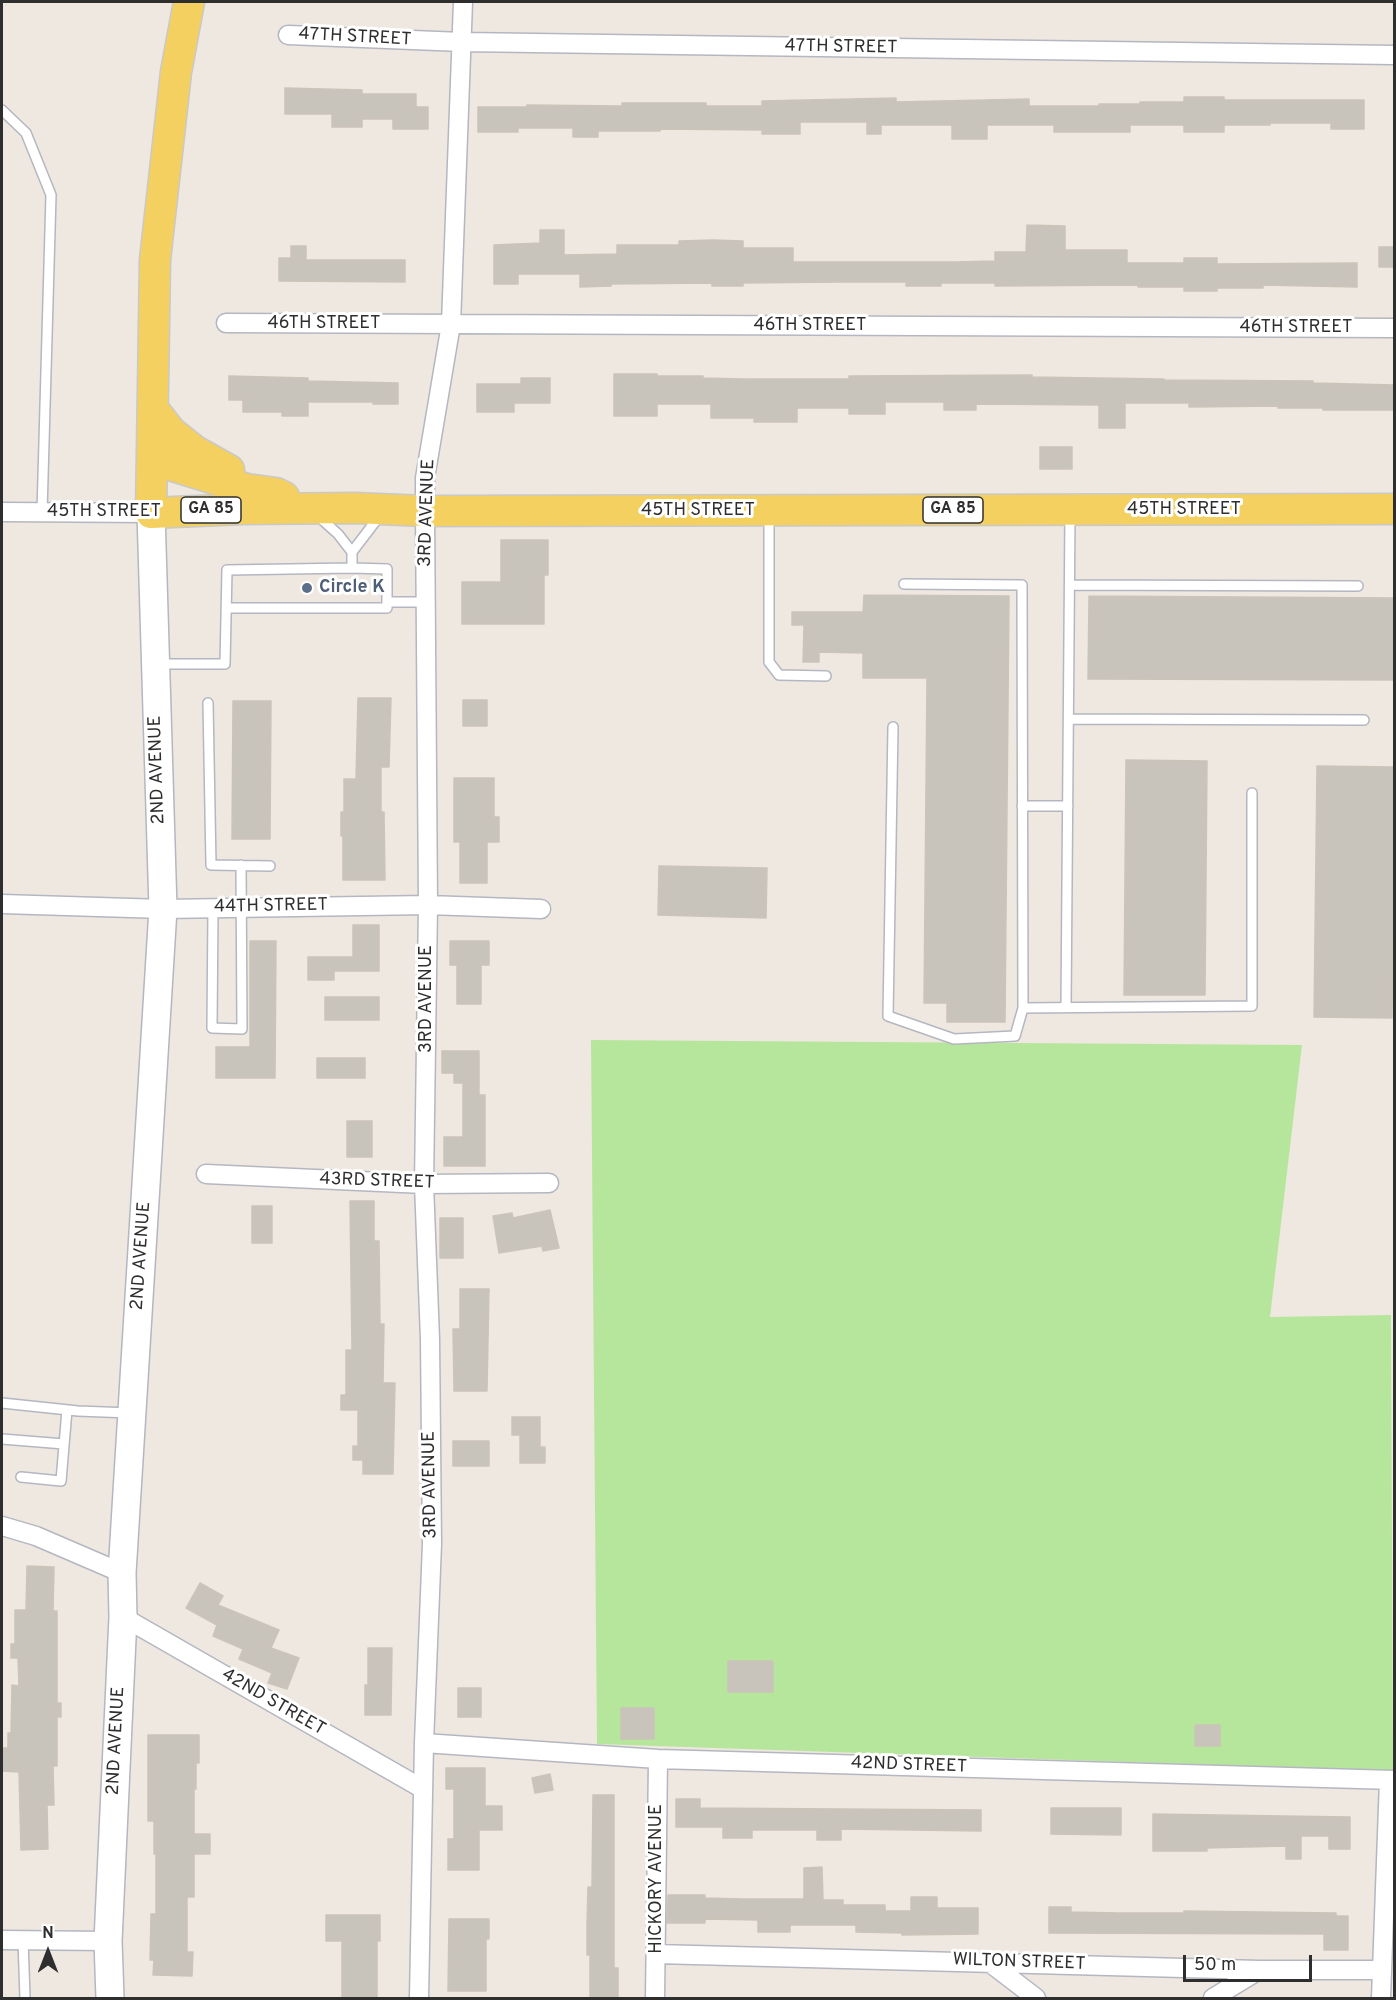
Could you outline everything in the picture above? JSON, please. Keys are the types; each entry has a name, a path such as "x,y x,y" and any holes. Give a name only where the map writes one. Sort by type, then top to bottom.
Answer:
{"main road":[{"path":"151,513 155,260 176,72 189,2"},
{"path":"153,409 171,432 195,451 242,476 269,484 276,493"},
{"path":"152,452 173,466 247,489 276,493 306,509"},
{"name":"45TH STREET","path":"151,513 306,509 425,511 1395,509"},
{"name":"2ND AVENUE","path":"110,1998 108,1941 123,1617 122,1573 163,909 151,513"}],"street":[{"name":"3RD AVENUE","path":"419,1998 424,1743 432,1544 430,1339 424,1185 428,905 425,478 451,324 463,2"},
{"name":"47TH STREET","path":"288,35 462,42 1395,55"},
{"name":"46TH STREET","path":"226,324 1395,328"},
{"name":"45TH STREET","path":"2,512 151,513"},
{"name":"44TH STREET","path":"2,904 163,909 428,905 541,909"},
{"name":"43RD STREET","path":"206,1174 424,1185 549,1183"},
{"path":"2,1526 36,1536 122,1573"},
{"name":"42ND STREET","path":"123,1617 423,1789"},
{"name":"42ND STREET","path":"424,1743 658,1759 1392,1780"},
{"name":"HICKORY AVENUE","path":"655,1998 658,1759"},
{"path":"1381,1998 1392,1780"},
{"path":"2,1940 108,1941"},
{"name":"WILTON STREET","path":"656,1954 1258,1970 1381,1970"},
{"path":"988,1962 1036,1998"},
{"path":"1214,1998 1258,1970"}],"lane":[{"path":"2,110 26,134 51,195 42,512"},
{"path":"306,509 321,518 352,552"},
{"path":"352,568 352,552 386,509"},
{"path":"769,510 769,662 779,675 826,676"},
{"path":"1066,1007 1070,510"},
{"path":"312,568 313,580"},
{"path":"338,568 338,580"},
{"path":"363,568 363,580"},
{"path":"155,664 225,664 226,608 227,570 248,574 267,569 387,569 387,608 363,603 338,608 226,608"},
{"path":"266,580 267,569"},
{"path":"287,569 288,580"},
{"path":"893,727 888,1016 954,1039 1015,1036 1023,1008 1022,585 904,584"},
{"path":"1070,585 1358,586"},
{"path":"247,608 248,596"},
{"path":"266,596 266,608"},
{"path":"288,597 288,608"},
{"path":"312,608 313,597"},
{"path":"338,597 338,608"},
{"path":"387,602 425,602"},
{"path":"208,704 211,865 270,866"},
{"path":"1069,719 1364,720"},
{"path":"1023,1008 1252,1006 1252,793"},
{"path":"1022,806 1068,806"},
{"path":"213,908 212,1028 242,1029 241,865"},
{"path":"2,1403 67,1410 132,1413"},
{"path":"21,1478 61,1481 67,1410"},
{"path":"2,1439 64,1444"},
{"path":"23,1941 24,1998"}],"green space":[{"path":"591,1040 1302,1045 1270,1317 1391,1315 1393,1771 597,1744"}],"building":[{"path":"285,88 362,90 362,94 416,94 416,107 428,107 428,129 393,129 393,119 362,119 362,127 332,127 332,114 285,114"},
{"path":"1184,97 1224,97 1224,100 1364,100 1364,129 1331,129 1331,123 1270,123 1270,125 1224,125 1224,132 1184,132 1184,125 1130,125 1130,132 1054,132 1054,125 987,125 987,139 952,139 952,125 881,125 881,134 867,134 867,122 800,122 800,134 762,134 762,130 660,129 660,131 598,131 598,137 573,137 573,128 518,128 518,132 478,132 478,107 622,106 622,103 762,106 762,101 896,98 896,102 1029,99 1029,106 1099,106 1099,104 1140,104 1140,102 1184,102"},
{"path":"1027,225 1065,226 1065,250 1127,250 1127,263 1184,263 1184,258 1217,258 1217,264 1357,263 1357,287 1263,285 1263,288 1184,291 1184,287 1138,287 1138,285 995,286 995,283 941,283 941,286 906,286 906,282 840,282 743,283 743,286 712,286 712,283 611,284 611,286 580,287 580,274 518,274 518,284 494,284 494,245 540,243 540,230 564,230 564,255 617,254 617,245 679,245 679,241 713,240 743,241 743,248 793,248 793,262 955,262 995,261 995,252 1026,252"},
{"path":"291,246 306,246 306,260 405,260 405,282 279,281 279,258 291,258"},
{"path":"1379,247 1395,247 1395,267 1379,267"},
{"path":"614,374 745,379 1032,375 1032,377 1164,380 1313,381 1313,383 1395,385 1395,410 1323,410 1323,408 1278,408 1278,406 1189,407 1189,403 1125,403 1125,428 1099,428 1099,405 976,404 976,410 944,410 944,402 885,402 885,414 849,414 849,408 797,408 797,422 754,422 754,418 711,418 711,404 657,404 657,416 614,416"},
{"path":"229,376 398,383 398,404 308,402 308,416 282,416 282,412 243,412 243,400 229,400"},
{"path":"521,378 550,378 550,403 514,403 514,412 477,412 477,384 521,384"},
{"path":"1040,447 1072,447 1072,469 1040,469"},
{"path":"501,540 548,540 548,575 544,575 544,624 462,624 462,582 501,582"},
{"path":"864,595 1009,596 1005,1022 947,1022 947,1003 924,1003 927,678 863,678 863,653 819,652 819,662 803,662 804,625 792,625 792,612 863,612"},
{"path":"1089,596 1395,598 1395,680 1088,679"},
{"path":"358,698 391,698 389,767 381,767 385,880 343,880 341,812 344,812 344,779 356,779"},
{"path":"463,700 487,700 487,726 463,726"},
{"path":"233,701 271,701 270,839 232,839"},
{"path":"1126,760 1207,761 1205,995 1124,995"},
{"path":"1317,766 1395,767 1392,1018 1314,1017"},
{"path":"454,778 494,778 494,817 499,817 499,842 487,842 487,883 460,883 460,842 454,842"},
{"path":"659,866 767,868 766,918 658,915"},
{"path":"353,925 379,925 379,971 334,971 334,980 308,980 308,957 353,957"},
{"path":"250,941 276,941 275,1078 216,1078 216,1047 250,1047"},
{"path":"450,941 489,941 489,965 481,965 481,1004 457,1004 457,965 450,965"},
{"path":"325,997 379,997 379,1020 325,1020"},
{"path":"442,1051 479,1051 479,1095 485,1095 485,1166 444,1166 444,1137 463,1137 463,1083 454,1083 454,1073 442,1073"},
{"path":"317,1058 365,1058 365,1078 317,1078"},
{"path":"347,1121 372,1121 372,1157 347,1157"},
{"path":"350,1201 374,1201 374,1241 379,1241 380,1324 384,1324 383,1383 395,1383 393,1474 363,1474 363,1460 353,1460 353,1446 358,1446 358,1410 341,1410 341,1395 346,1395 346,1350 352,1350"},
{"path":"252,1206 272,1206 272,1243 252,1243"},
{"path":"550,1210 559,1248 543,1251 542,1246 499,1253 493,1216 512,1213 513,1218"},
{"path":"440,1218 463,1218 463,1258 440,1258"},
{"path":"460,1289 489,1289 487,1391 454,1391 453,1329 460,1329"},
{"path":"512,1417 540,1417 540,1447 545,1447 545,1463 520,1463 520,1435 512,1435"},
{"path":"453,1441 489,1441 489,1466 453,1466"},
{"path":"27,1566 54,1567 53,1611 57,1611 57,1703 61,1703 61,1717 57,1717 57,1766 53,1766 54,1805 47,1805 48,1849 21,1850 19,1772 2,1771 2,1748 8,1748 8,1733 11,1733 12,1685 19,1686 18,1658 11,1658 11,1644 15,1644 15,1610 26,1610"},
{"path":"200,1583 223,1596 218,1605 279,1630 271,1648 299,1658 287,1689 268,1683 272,1673 239,1659 243,1649 213,1636 217,1625 186,1608"},
{"path":"368,1648 392,1648 391,1715 365,1715"},
{"path":"728,1661 773,1661 773,1692 728,1692"},
{"path":"458,1688 481,1688 481,1717 458,1717"},
{"path":"621,1708 654,1708 654,1739 621,1739"},
{"path":"1195,1725 1220,1725 1220,1746 1195,1746"},
{"path":"148,1735 199,1735 199,1763 196,1763 196,1789 194,1789 194,1834 210,1834 210,1854 194,1854 194,1897 187,1897 187,1952 193,1952 192,1976 153,1975 154,1960 150,1960 151,1914 156,1914 156,1854 154,1854 154,1821 148,1821"},
{"path":"446,1768 485,1768 485,1806 502,1806 502,1830 479,1830 479,1870 448,1870 448,1839 454,1839 454,1789 446,1789"},
{"path":"550,1774 553,1790 535,1793 532,1778"},
{"path":"593,1795 614,1795 614,1968 618,1968 618,1998 590,1998 587,1924 588,1887 592,1887"},
{"path":"676,1799 700,1799 700,1808 981,1810 981,1831 841,1829 841,1840 817,1840 817,1830 752,1830 752,1838 723,1838 723,1827 676,1827"},
{"path":"1051,1808 1121,1808 1121,1835 1051,1834"},
{"path":"1153,1814 1350,1817 1350,1849 1329,1849 1329,1836 1301,1836 1301,1859 1286,1859 1286,1846 1207,1848 1207,1851 1153,1851"},
{"path":"822,1867 823,1900 843,1900 843,1905 885,1905 885,1911 911,1911 911,1897 937,1897 937,1908 978,1908 978,1934 902,1935 902,1933 856,1932 856,1925 790,1925 790,1932 758,1932 758,1920 705,1919 705,1923 667,1923 668,1895 705,1895 705,1898 804,1899 804,1868"},
{"path":"1049,1907 1071,1907 1071,1912 1118,1913 1184,1913 1184,1911 1336,1913 1336,1916 1348,1916 1348,1950 1324,1950 1324,1934 1049,1933"},
{"path":"326,1915 380,1915 380,1941 377,1941 377,1998 342,1998 342,1941 326,1941"},
{"path":"449,1919 489,1919 489,1939 486,1939 486,1991 448,1991"}],"place":[{"name":"Circle K","path":"307,588"}]}
